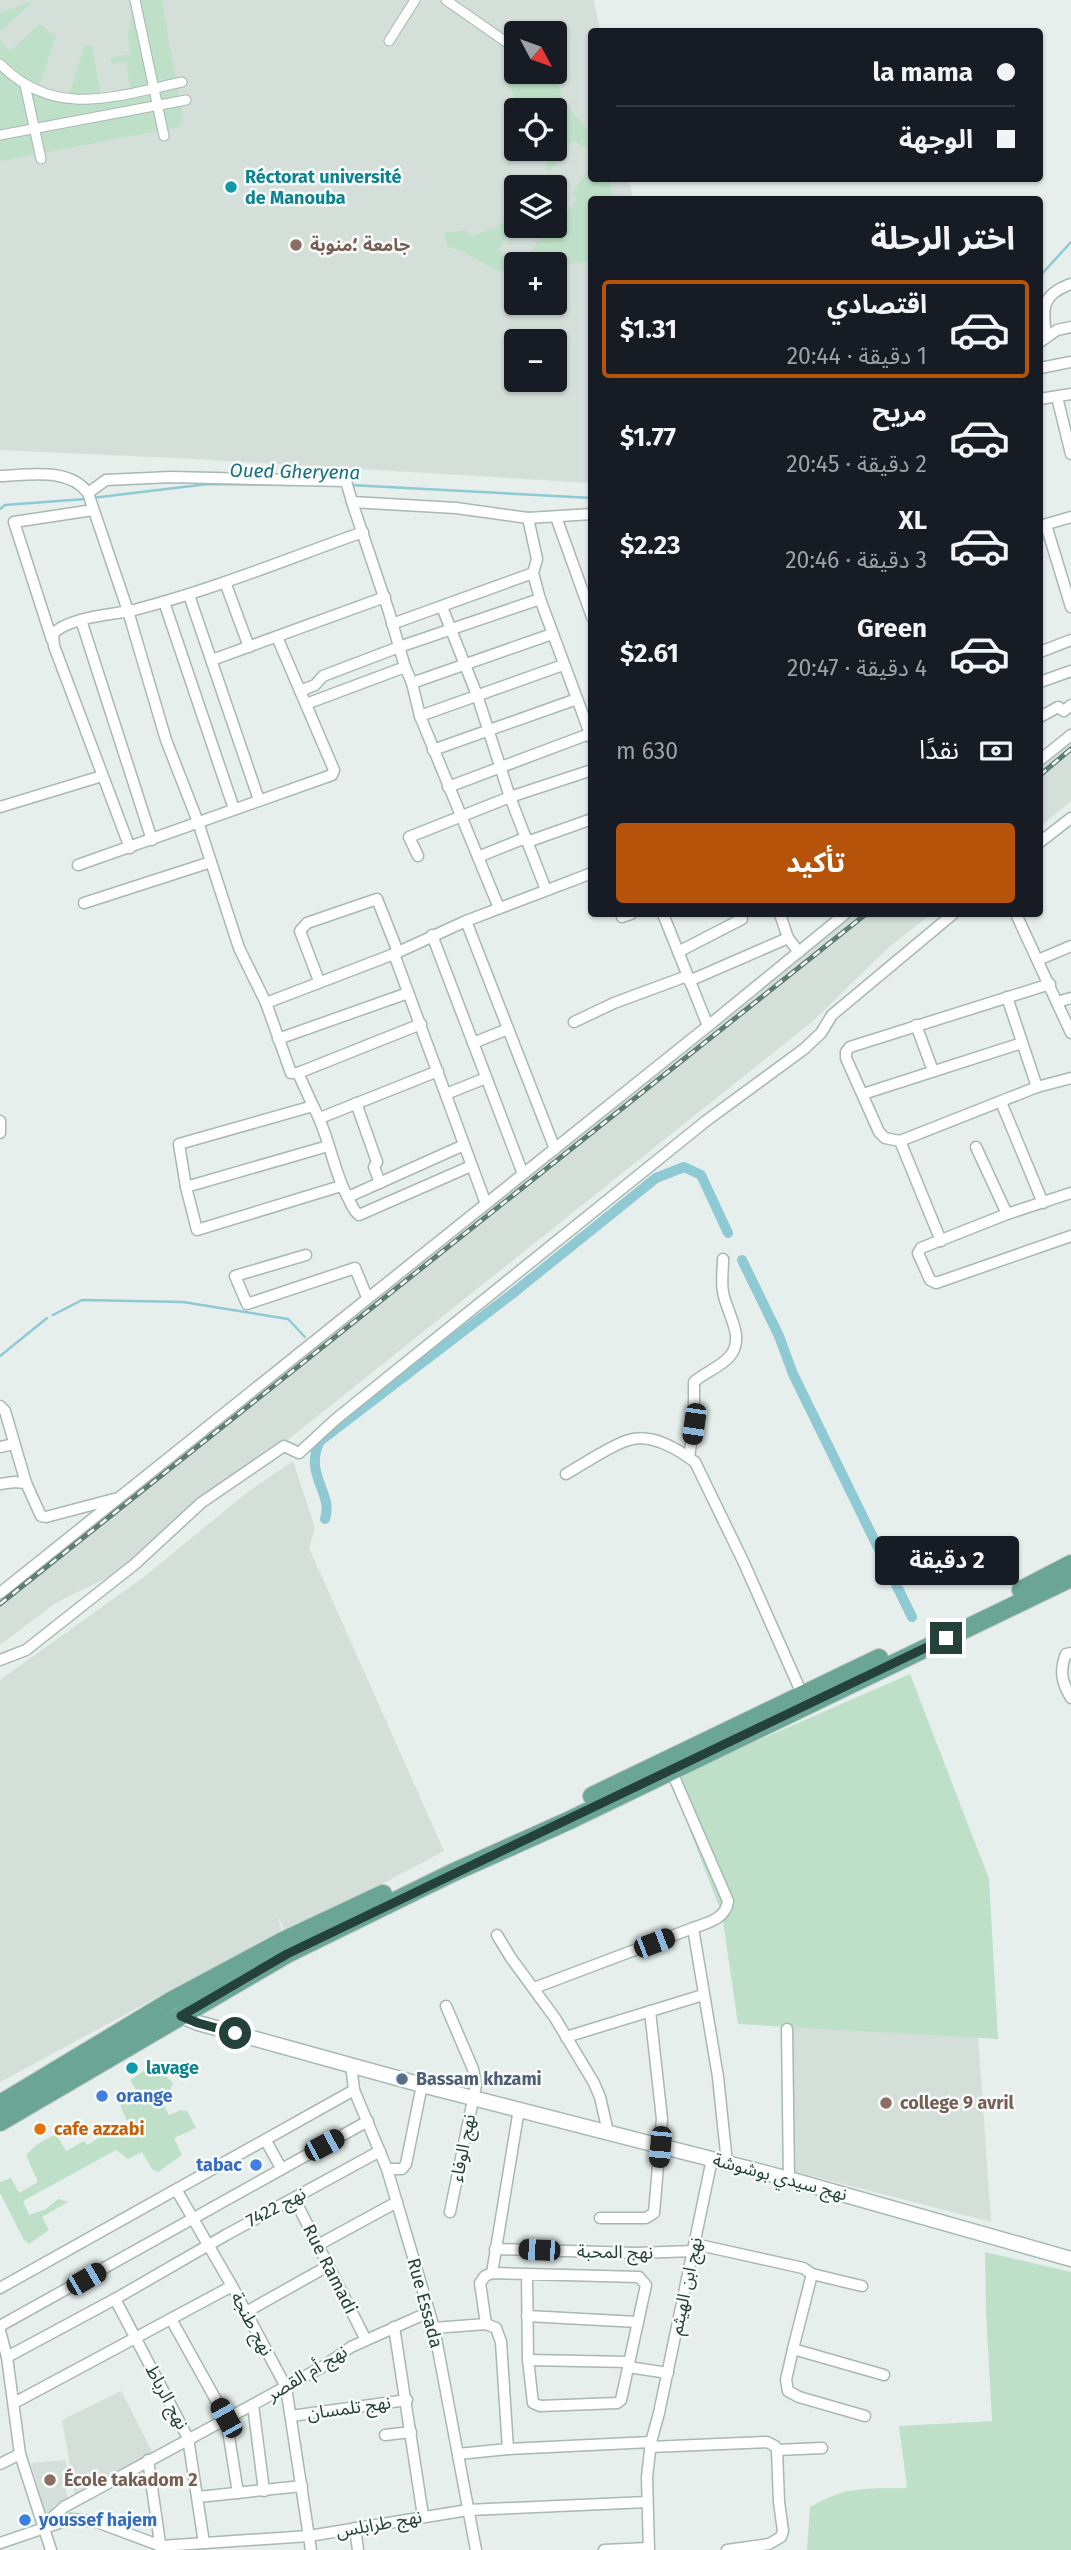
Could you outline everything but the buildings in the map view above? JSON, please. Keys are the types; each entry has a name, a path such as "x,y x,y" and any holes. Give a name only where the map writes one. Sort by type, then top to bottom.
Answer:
{"main road":[{"path":"0,2122 281,1941 565,1809 634,1781 802,1694 991,1605 1071,1564"},
{"path":"634,1781 671,1770 1071,1578"},
{"path":"0,2104 176,2008"}],"street":[{"path":"135,0 164,136"},
{"path":"389,41 415,0"},
{"path":"446,0 504,41"},
{"path":"0,64 25,85 70,101 96,100 183,82"},
{"path":"25,85 41,159"},
{"path":"0,135 186,100"},
{"path":"1043,340 1045,302 1061,288 1071,284"},
{"path":"1043,340 1057,330 1071,327"},
{"path":"1043,367 1071,362"},
{"path":"1043,399 1071,394"},
{"path":"1057,397 1071,454"},
{"path":"0,476 63,476 81,483 128,611 166,740 198,822 239,948 266,1003 291,1073 298,1073 421,1024"},
{"path":"130,848 52,640 14,522 90,502 106,480 158,477 348,484 412,682 420,716 499,908"},
{"path":"352,502 443,507 528,518 588,514"},
{"path":"556,517 588,606"},
{"path":"1043,525 1071,517"},
{"path":"528,518 537,559 533,573 540,598 588,731"},
{"path":"1043,531 1071,607"},
{"path":"52,640 52,634 56,630 82,620 189,595 363,532"},
{"path":"392,624 533,573"},
{"path":"225,582 249,647"},
{"path":"189,595 259,800"},
{"path":"212,660 384,597"},
{"path":"300,691 315,685 323,676 540,598"},
{"path":"164,602 234,809"},
{"path":"442,607 477,695 510,797 546,890"},
{"path":"82,620 152,840"},
{"path":"412,682 552,634"},
{"path":"78,865 334,773 277,637"},
{"path":"1043,651 1071,640"},
{"path":"420,716 563,665"},
{"path":"306,704 405,667"},
{"path":"1043,681 1071,671"},
{"path":"433,750 577,699"},
{"path":"1043,715 1058,707 1064,711 1071,705"},
{"path":"1044,757 1071,735"},
{"path":"449,787 500,766 588,738"},
{"path":"418,856 409,837 510,797 588,772"},
{"path":"0,807 103,776"},
{"path":"1043,840 1071,818"},
{"path":"478,857 588,820"},
{"path":"84,903 211,862"},
{"path":"266,1003 588,874"},
{"path":"319,981 300,931 307,923 377,900 408,993 486,1204"},
{"path":"664,917 709,1026"},
{"path":"781,917 788,938 799,952"},
{"path":"0,1593 841,917"},
{"path":"0,1660 26,1650 135,1564 201,1503 243,1472 284,1446 299,1453 336,1419 357,1405 706,1121 804,1049 821,1033 832,1016 949,917"},
{"path":"1017,917 1071,1033"},
{"path":"678,952 742,919"},
{"path":"466,921 555,1149"},
{"path":"432,936 523,1174"},
{"path":"574,1022 614,1003 688,978 788,938"},
{"path":"1038,960 1071,946"},
{"path":"1050,984 850,1046 846,1058 879,1132 885,1138 900,1141 1037,1087 1071,1078"},
{"path":"278,1039 408,993"},
{"path":"1007,997 1037,1087"},
{"path":"1057,1002 1071,998"},
{"path":"916,1025 933,1071"},
{"path":"473,1044 509,1029"},
{"path":"863,1094 1022,1043"},
{"path":"320,1118 438,1071"},
{"path":"298,1073 320,1118 341,1186 355,1212 363,1215 471,1166"},
{"path":"446,1094 486,1078"},
{"path":"1001,1102 1044,1203"},
{"path":"356,1103 374,1149 377,1162 374,1167 380,1183"},
{"path":"313,1106 179,1144 197,1230 341,1186"},
{"path":"0,1121 0,1133"},
{"path":"900,1141 941,1241"},
{"path":"348,1197 464,1145"},
{"path":"186,1187 328,1146"},
{"path":"976,1147 1007,1214"},
{"path":"1071,1193 1007,1214 921,1248 918,1253 930,1280 934,1283 1071,1236"},
{"path":"306,1255 235,1276 247,1304 355,1268 367,1297"},
{"path":"689,1457 694,1424 694,1382 721,1365 732,1354 737,1341 722,1290 723,1259"},
{"path":"0,1406 5,1411 26,1483 38,1513 46,1517 120,1497"},
{"path":"566,1474 630,1439 656,1441 695,1462 744,1563 802,1694"},
{"path":"0,1447 14,1444"},
{"path":"0,1484 26,1483"},
{"path":"1071,1653 1066,1654 1061,1666 1064,1686 1071,1698"},
{"path":"534,1988 722,1915 728,1901 671,1770"},
{"path":"693,1928 719,2077 727,2163"},
{"path":"497,1935 594,2082 603,2104 608,2132"},
{"path":"566,2037 703,1995"},
{"name":"نهج الوفاء","path":"446,2006 476,2077 450,2212"},
{"name":"نهج سيدي بوشوشة","path":"176,2008 198,2023 422,2085 789,2179 1071,2259"},
{"path":"600,2218 652,2216 660,2147 661,2101 650,2011"},
{"path":"787,2029 789,2179"},
{"name":"Rue Essada","path":"351,2064 354,2090 387,2169 434,2328 476,2550"},
{"path":"387,2169 402,2169 406,2164 422,2085"},
{"path":"0,2288 354,2090"},
{"path":"492,2273 519,2109"},
{"path":"51,2550 20,2454 7,2357 0,2328 192,2217 368,2121"},
{"path":"265,2141 281,2168"},
{"name":"نهج 7422","path":"7,2357 380,2151"},
{"name":"نهج ابن الهيثم","path":"648,2549 650,2444 668,2373 712,2159"},
{"name":"نهج طنجة","path":"177,2191 286,2387 311,2550"},
{"name":"Rue Ramadi","path":"294,2198 366,2340"},
{"path":"318,2245 397,2202"},
{"name":"نهج المحبة","path":"495,2249 636,2253 694,2248 803,2268 812,2274 862,2286"},
{"path":"246,2312 328,2266"},
{"path":"486,2324 480,2283 492,2273 639,2277 646,2285 619,2402 540,2406 532,2401 528,2360 527,2274"},
{"path":"812,2274 786,2380 788,2391 799,2397 865,2416"},
{"path":"14,2403 232,2286"},
{"name":"نهج الرباط","path":"115,2299 188,2438 204,2543"},
{"name":"نهج أم القصر","path":"45,2527 64,2507 286,2387 366,2340 429,2312"},
{"path":"527,2316 638,2322"},
{"path":"171,2319 226,2418 238,2493"},
{"path":"434,2328 486,2324 496,2328 501,2342 508,2449"},
{"path":"394,2327 423,2516"},
{"path":"793,2349 884,2375"},
{"path":"528,2360 628,2364 668,2373"},
{"name":"نهج تلمسان","path":"291,2416 407,2400"},
{"path":"253,2405 264,2491"},
{"path":"385,2435 411,2432"},
{"path":"458,2454 508,2449 650,2444 772,2443 778,2450 779,2502 783,2531 781,2538 769,2544 727,2550"},
{"path":"778,2450 822,2448"},
{"path":"0,2463 20,2454"},
{"path":"148,2460 161,2548"},
{"path":"198,2497 302,2486"},
{"name":"نهج طرابلس","path":"0,2543 57,2522 84,2519 161,2548 204,2543 222,2546 309,2536 468,2510 647,2502"},
{"path":"355,2528 358,2550"},
{"path":"604,2550 648,2549"}],"shaded area":[{"name":"جامعة ؛منوبة","path":"0,0 594,0 599,28 588,28 588,182 630,182 632,196 588,196 588,483 0,450"},
{"path":"1071,741 1071,801 1043,824 1043,764"},
{"path":"851,917 927,917 889,947 813,1021 121,1571 57,1602 0,1645 0,1599"},
{"path":"293,1461 315,1528 309,1548 444,1851 287,1935 276,1913 282,1930 0,2082 0,1680 145,1576 249,1491"},
{"name":"college 9 avril","path":"790,2026 978,2036 991,2222 789,2170"},
{"path":"121,2391 153,2453 75,2495 62,2420"},
{"name":"École takadom 2","path":"65,2460 67,2469 62,2471 68,2500 53,2506 55,2512 46,2515 31,2463"}],"green space":[{"path":"133,0 162,0 183,120 179,127 0,161 0,40 10,51 40,24 56,36 39,88 69,94 85,45 92,45 101,94 130,88 126,62 112,64 111,58 130,54 128,39"},
{"path":"33,1 0,32 0,13"},
{"path":"508,84 558,84 563,98 515,98"},
{"path":"567,106 588,130 588,150 573,140 567,148"},
{"path":"548,161 557,161 550,171 545,170"},
{"path":"588,170 588,182 610,182 613,196 588,196 588,261 567,264 567,252 531,252 540,238 567,238 567,212 577,198 572,194"},
{"path":"504,221 504,238 507,238 498,250 504,254 504,271 448,247 444,233 466,230 472,236"},
{"path":"910,1674 989,1879 998,2039 738,2024 722,1914 670,1779"},
{"path":"160,2070 173,2083 170,2090 159,2097 169,2115 181,2110 187,2111 196,2128 174,2138 182,2155 158,2172 152,2169 142,2152 128,2159 116,2150 23,2201 29,2215 46,2209 58,2199 68,2202 42,2217 49,2230 29,2244 24,2240 0,2193 0,2182 11,2178 19,2193 38,2182 26,2155 36,2145 56,2134 66,2151 84,2141 87,2145 102,2136 115,2137 131,2130 120,2105 138,2093 130,2080 144,2071 148,2076"},
{"path":"985,2252 1071,2272 1071,2550 807,2550 810,2507 847,2492 907,2488 899,2426 992,2421"}],"waterway":[{"name":"Oued Gheryena","path":"1043,273 1071,242"},
{"name":"Oued Gheryena","path":"92,498 208,484 291,485"},
{"name":"Oued Gheryena","path":"350,485 588,498"},
{"name":"Oued Gheryena","path":"0,509 5,505 85,499"},
{"path":"325,1519 326,1501 315,1464 320,1441 512,1294 656,1178 684,1167 701,1175 728,1233"},
{"path":"742,1260 779,1336 793,1374 912,1617"},
{"path":"53,1315 82,1300 183,1302 288,1319 305,1337"},
{"path":"0,1356 47,1318"}],"railway":[{"path":"1043,772 1071,749"},
{"path":"0,1604 862,917"}],"place":[{"name":"Réctorat université de Manouba","path":"231,187"},
{"name":"جامعة ؛منوبة","path":"296,245"},
{"name":"lavage","path":"132,2068"},
{"name":"Bassam khzami","path":"402,2079"},
{"name":"orange","path":"102,2096"},
{"name":"college 9 avril","path":"886,2103"},
{"name":"cafe azzabi","path":"40,2129"},
{"name":"tabac","path":"256,2165"},
{"name":"École takadom 2","path":"50,2480"},
{"name":"youssef hajem","path":"25,2520"}],"route":[{"path":"235,2033 181,2016 287,1954 946,1638"}]}
